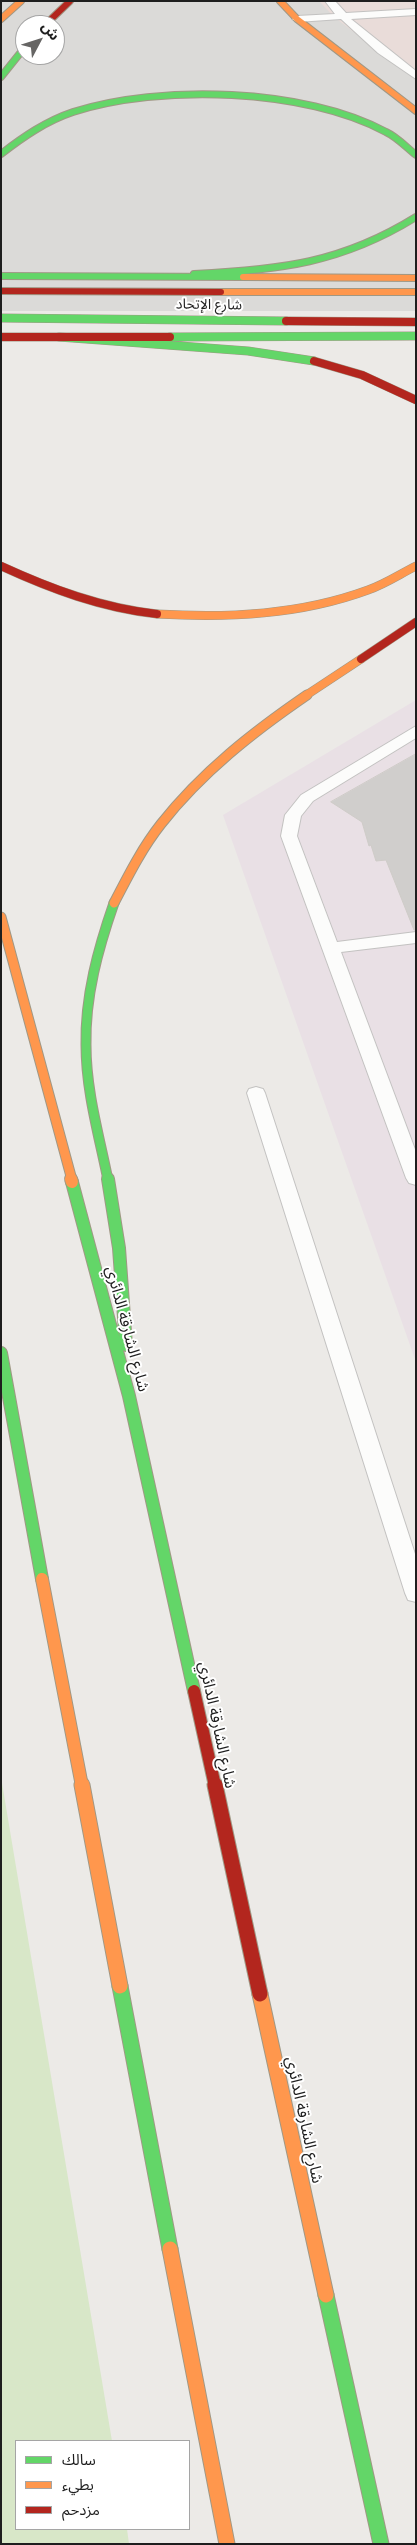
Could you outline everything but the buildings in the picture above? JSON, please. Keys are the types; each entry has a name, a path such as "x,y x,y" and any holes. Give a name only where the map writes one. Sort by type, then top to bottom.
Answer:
{"main road":[{"path":"1,19 21,1"},
{"path":"56,15 70,1"},
{"path":"280,1 297,19 416,111"},
{"path":"1,77 15,60"},
{"path":"1,154 10,144 36,127 71,114 111,103 151,97 201,93 288,100 341,112 372,124 395,137 416,155"},
{"path":"150,276 283,268 335,257 368,246 398,232 416,217"},
{"path":"1,276 416,278"},
{"name":"شارع الإتحاد","path":"1,291 416,292"},
{"name":"شارع الإتحاد","path":"1,318 416,322"},
{"path":"1,337 416,336"},
{"path":"59,337 286,355 326,363 366,376 416,400"},
{"path":"1,566 30,582 86,602 150,614 218,618 282,612 345,599 394,579 416,566"},
{"path":"128,1396 123,1270 87,1070 86,1019 92,970 105,923 124,879 149,838 179,800 211,767 248,737 416,622"},
{"name":"شارع الشارقة الدائري","path":"1,917 128,1396 381,2544"},
{"path":"1,1354 29,1513 227,2544"},
{"path":"1,1422 29,1513"}],"lane":[{"path":"330,1 342,16 363,36 416,76"},
{"path":"297,19 416,12"},
{"path":"416,731 318,790 299,806 294,816 289,836 416,1178"},
{"path":"330,948 416,937"},
{"path":"256,1093 416,1593"}],"shaded area":[{"path":"1,1 416,1 416,311 1,311"},
{"path":"319,1 416,1 416,80 334,17"},
{"path":"416,700 416,1362 223,815"}],"green space":[{"path":"1,1777 112,2440 15,2440 15,2530 127,2530 129,2544 1,2544"}],"traffic: fast":[{"path":"1,77 15,60"},
{"path":"1,154 35,130 73,112 109,103 153,97 201,95 252,97 302,103 348,115 387,132 416,155"},
{"path":"194,274 282,267 337,256 390,233 416,217"},
{"path":"1,276 243,277"},
{"path":"1,318 286,321"},
{"path":"170,337 416,336"},
{"path":"59,337 248,351 314,361"},
{"path":"114,903 92,978 87,1009 86,1046 93,1108 110,1190 119,1248 126,1345"},
{"path":"72,1182 129,1396 194,1691"},
{"path":"1,1353 42,1579"},
{"path":"120,1986 170,2249"},
{"path":"326,2295 381,2544"}],"traffic: slow":[{"path":"1,19 21,1"},
{"path":"280,1 297,19 416,111"},
{"path":"243,277 416,278"},
{"path":"221,292 416,292"},
{"path":"157,614 211,616 290,610 316,605 368,590 416,566"},
{"path":"114,903 136,861 160,825 188,792 251,735 361,659"},
{"path":"1,917 72,1182"},
{"path":"42,1579 120,1986"},
{"path":"260,1994 326,2295"},
{"path":"170,2249 227,2544"}],"traffic: jam":[{"path":"55,15 70,1"},
{"path":"1,291 221,292"},
{"path":"286,321 416,322"},
{"path":"1,337 170,337"},
{"path":"314,361 362,375 416,400"},
{"path":"1,566 38,583 96,603 137,612 157,614"},
{"path":"361,659 416,622"},
{"path":"194,1691 260,1994"}]}
